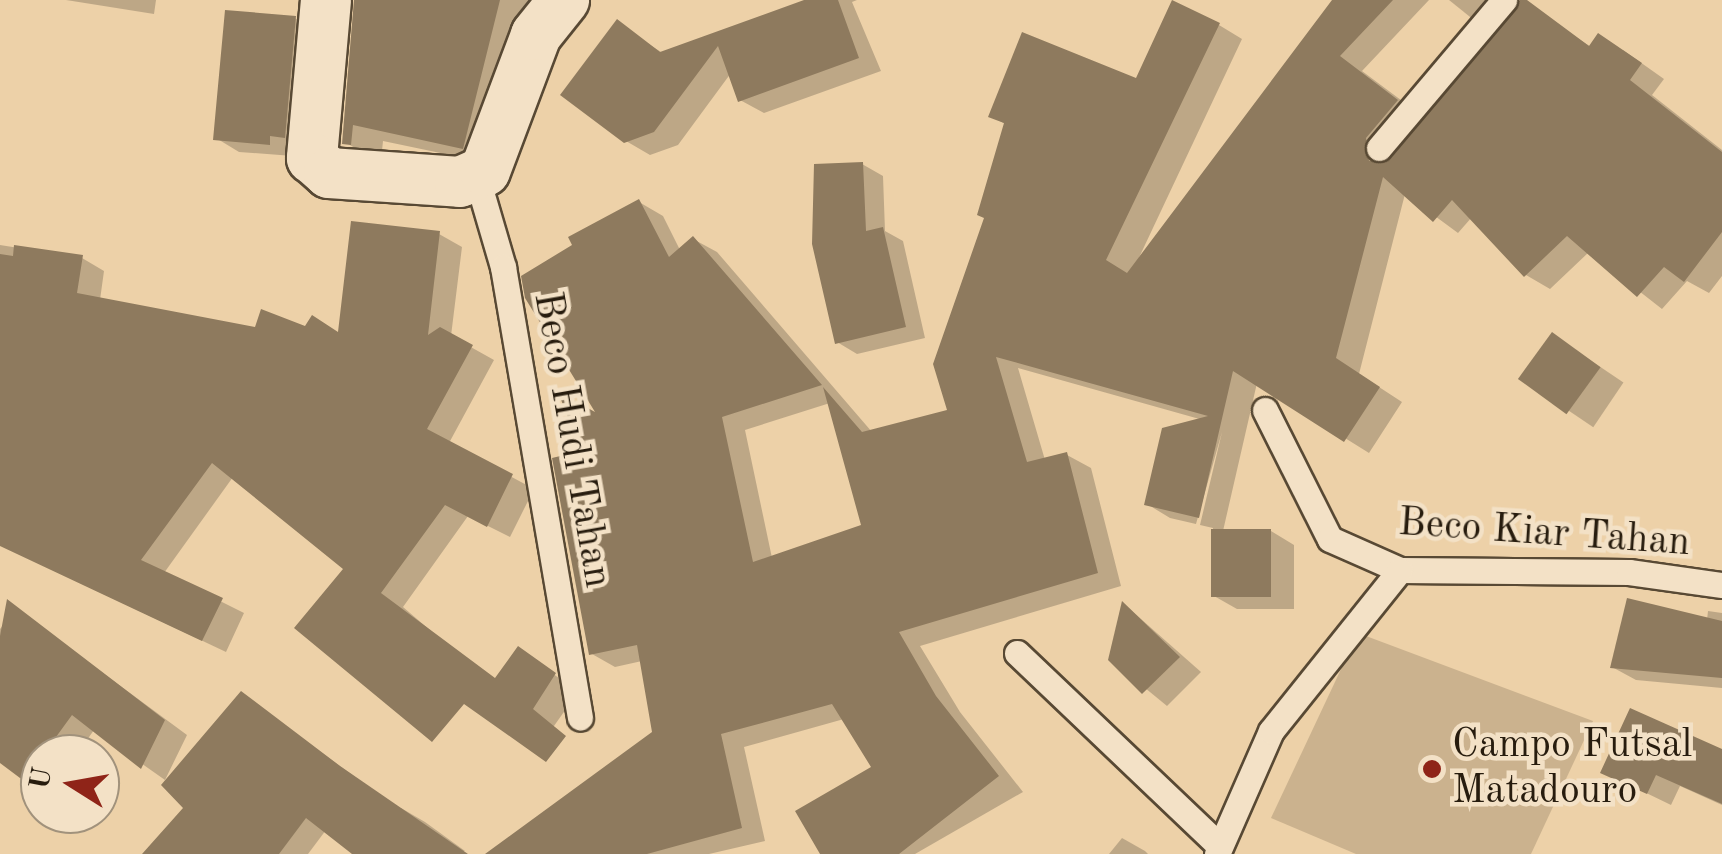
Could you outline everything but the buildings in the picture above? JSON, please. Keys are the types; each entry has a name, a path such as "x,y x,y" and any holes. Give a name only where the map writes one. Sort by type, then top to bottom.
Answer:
{"street":[{"path":"326,0 312,158 340,174 477,178 486,171 536,35 564,0"}],"lane":[{"path":"1379,148 1504,0"},
{"name":"Beco Hudi Tahan","path":"477,178 503,267 580,716"},
{"name":"Beco Kiar Tahan","path":"1265,410 1330,539 1400,570 1629,572 1722,584"},
{"path":"1017,654 1218,850 1271,731 1400,570"}],"shaded area":[{"name":"Campo Futsal Matadouro","path":"1358,633 1593,721 1531,854 1356,854 1271,818"}],"place":[{"name":"Campo Futsal Matadouro","path":"1432,769"}]}
